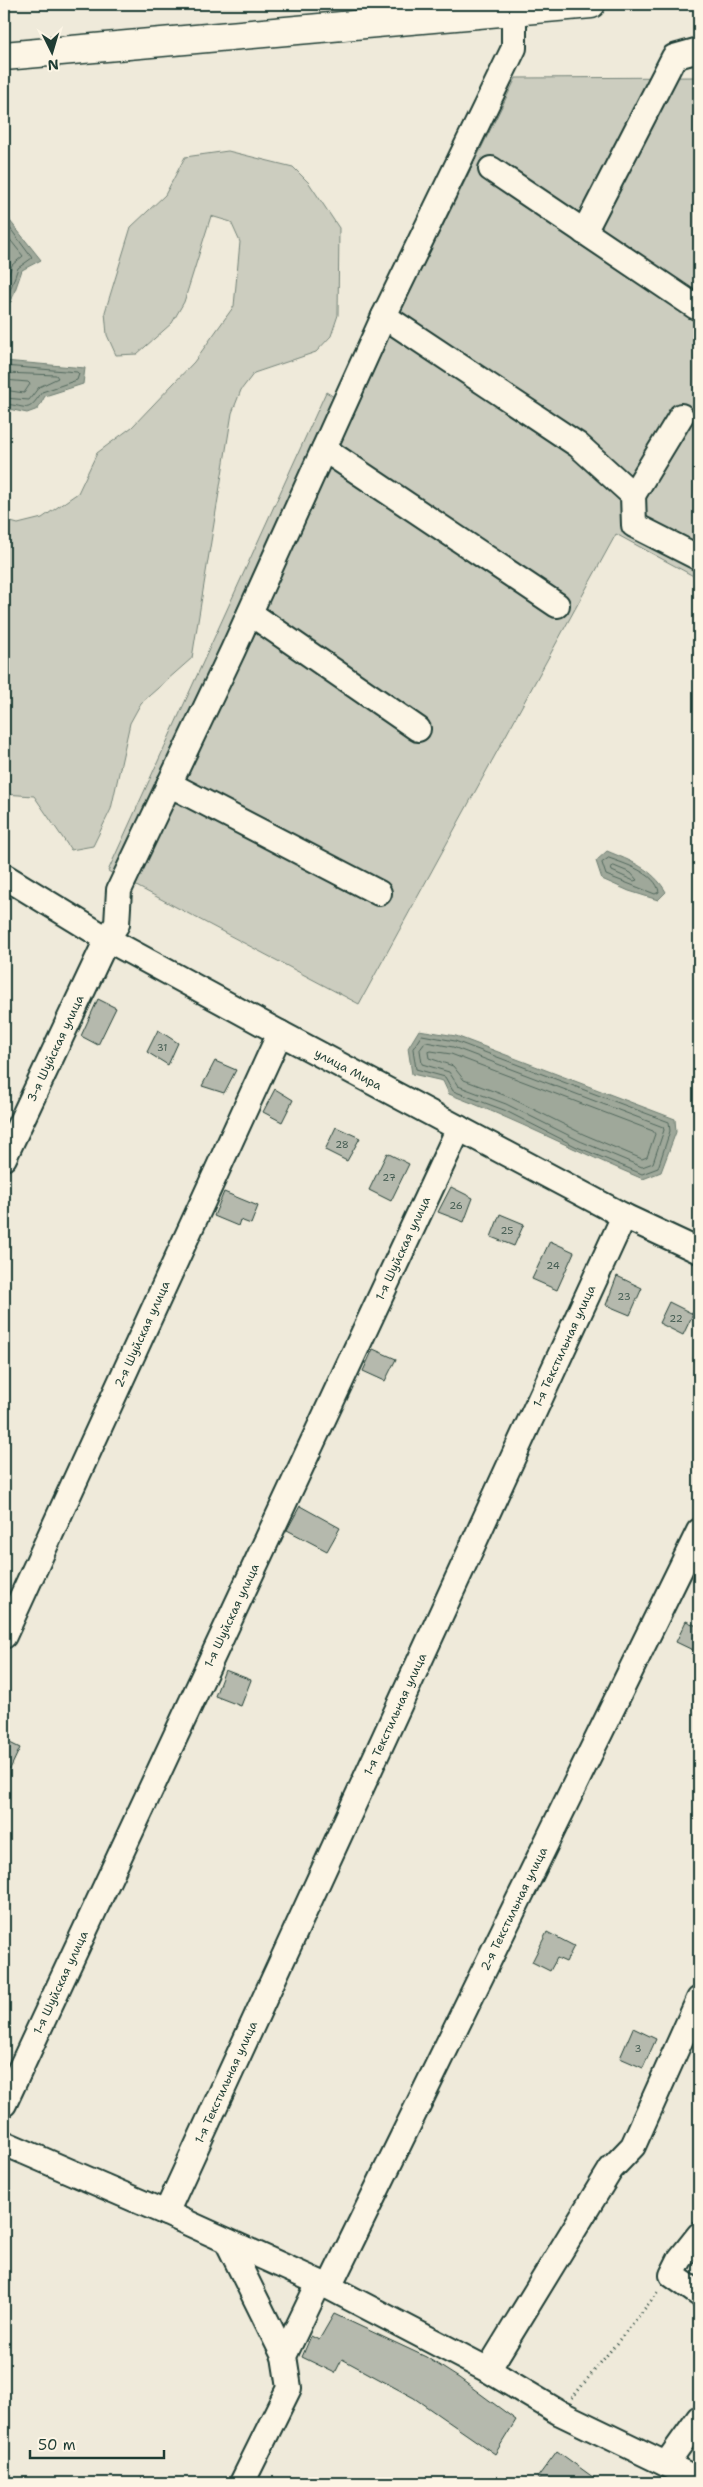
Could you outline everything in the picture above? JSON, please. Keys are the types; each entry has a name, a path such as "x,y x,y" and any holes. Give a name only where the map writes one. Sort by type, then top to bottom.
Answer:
{"main road":[{"path":"4,56 519,8 591,4"}],"street":[{"name":"3-я Шуйская улица","path":"4,1158 107,939 117,924 119,890 250,613 384,316 514,48 519,8"},
{"path":"584,232 674,57 699,50"},
{"path":"491,169 696,307"},
{"path":"384,316 578,445 633,495"},
{"path":"681,416 633,495 634,524 699,558"},
{"path":"324,449 558,605"},
{"path":"250,613 418,729"},
{"path":"170,784 379,893"},
{"name":"улица Мира","path":"4,876 107,939 624,1216 699,1251"},
{"name":"2-я Шуйская улица","path":"4,1636 280,1032"},
{"name":"1-я Шуйская улица","path":"4,2104 459,1128"},
{"name":"1-я Текстильная улица","path":"166,2213 624,1216"},
{"name":"2-я Текстильная улица","path":"284,2356 324,2285 699,1531"},
{"path":"488,2370 611,2169 633,2146 699,1999"},
{"path":"4,2143 166,2213 324,2285 488,2370 560,2413 699,2480"},
{"path":"699,2235 680,2259 672,2274 699,2294"},
{"path":"227,2241 284,2356 289,2388 242,2483"},
{"path":"666,2464 699,2418"}],"path":[{"path":"560,2413 672,2274"}],"shaded area":[{"path":"699,77 699,579 616,534 359,1004 108,871 326,392 356,410 403,306 516,78"},
{"path":"228,151 293,167 309,183 339,228 338,315 331,336 316,352 254,373 241,390 232,413 192,658 141,703 130,723 111,809 93,846 71,850 34,796 4,794 4,520 18,524 42,518 78,493 97,453 132,427 194,362 234,306 240,242 231,222 211,216 184,302 172,323 137,354 116,355 107,335 105,312 131,227 165,195 185,157"}],"water":[{"path":"4,207 10,221 41,260 22,270 11,302 4,303"},
{"path":"4,361 85,368 83,384 45,396 38,409 27,413 4,408"},
{"path":"607,851 641,867 655,877 666,892 658,900 629,891 602,879 596,861"},
{"path":"419,1030 456,1036 675,1119 676,1132 661,1172 643,1179 449,1094 443,1081 412,1074 408,1048"}],"building":[{"path":"98,999 116,1008 98,1045 81,1036"},
{"path":"158,1030 178,1043 168,1065 147,1052"},
{"path":"215,1061 236,1070 224,1093 202,1086"},
{"path":"275,1089 293,1100 282,1122 263,1112"},
{"path":"336,1127 360,1138 347,1161 325,1150"},
{"path":"387,1153 409,1164 391,1201 369,1190"},
{"path":"451,1187 473,1198 464,1222 438,1212"},
{"path":"224,1192 258,1206 251,1224 240,1220 238,1226 214,1216"},
{"path":"500,1214 524,1224 514,1246 491,1237"},
{"path":"550,1241 574,1252 557,1290 532,1279"},
{"path":"617,1276 642,1288 630,1315 606,1305"},
{"path":"669,1302 693,1314 683,1335 659,1323"},
{"path":"373,1349 396,1359 385,1381 363,1371"},
{"path":"300,1506 340,1528 327,1551 287,1530"},
{"path":"686,1621 699,1627 699,1653 676,1642"},
{"path":"225,1670 251,1680 241,1706 215,1696"},
{"path":"4,1740 20,1748 10,1769 4,1766"},
{"path":"547,1932 574,1946 566,1962 557,1958 550,1971 532,1962"},
{"path":"633,2028 656,2039 643,2068 620,2058"},
{"path":"334,2314 426,2357 459,2378 516,2420 495,2454 414,2398 342,2359 335,2373 302,2357 311,2336 319,2340"},
{"path":"557,2451 601,2483 545,2483 537,2478"}]}
